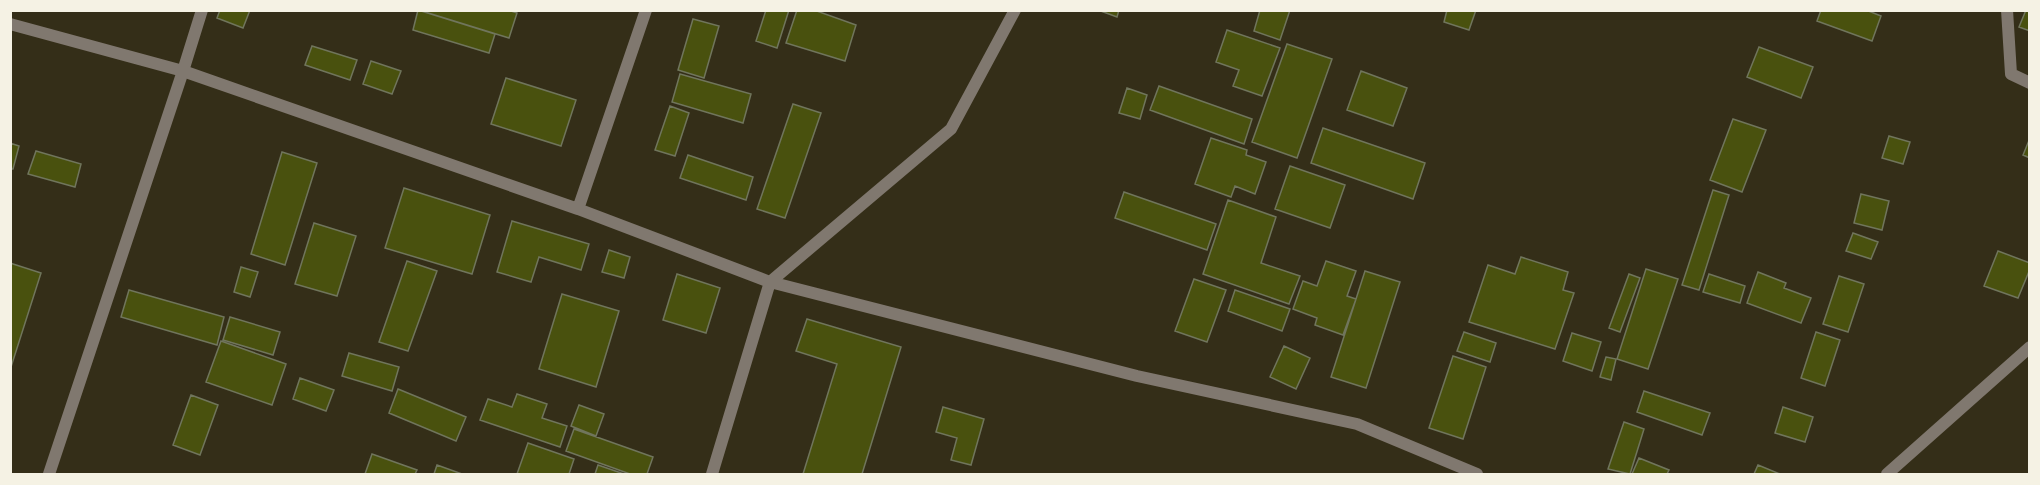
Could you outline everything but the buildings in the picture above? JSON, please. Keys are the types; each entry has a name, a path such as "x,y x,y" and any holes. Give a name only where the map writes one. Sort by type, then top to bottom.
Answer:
{"street":[{"path":"49,474 202,10"},
{"path":"578,209 646,10"},
{"path":"712,474 770,282 951,129 1015,10"},
{"path":"2007,10 2011,74 2030,83"},
{"path":"10,24 183,71 578,209 770,282 1137,376 1357,424 1477,474"},
{"path":"1887,474 2030,346"}]}
